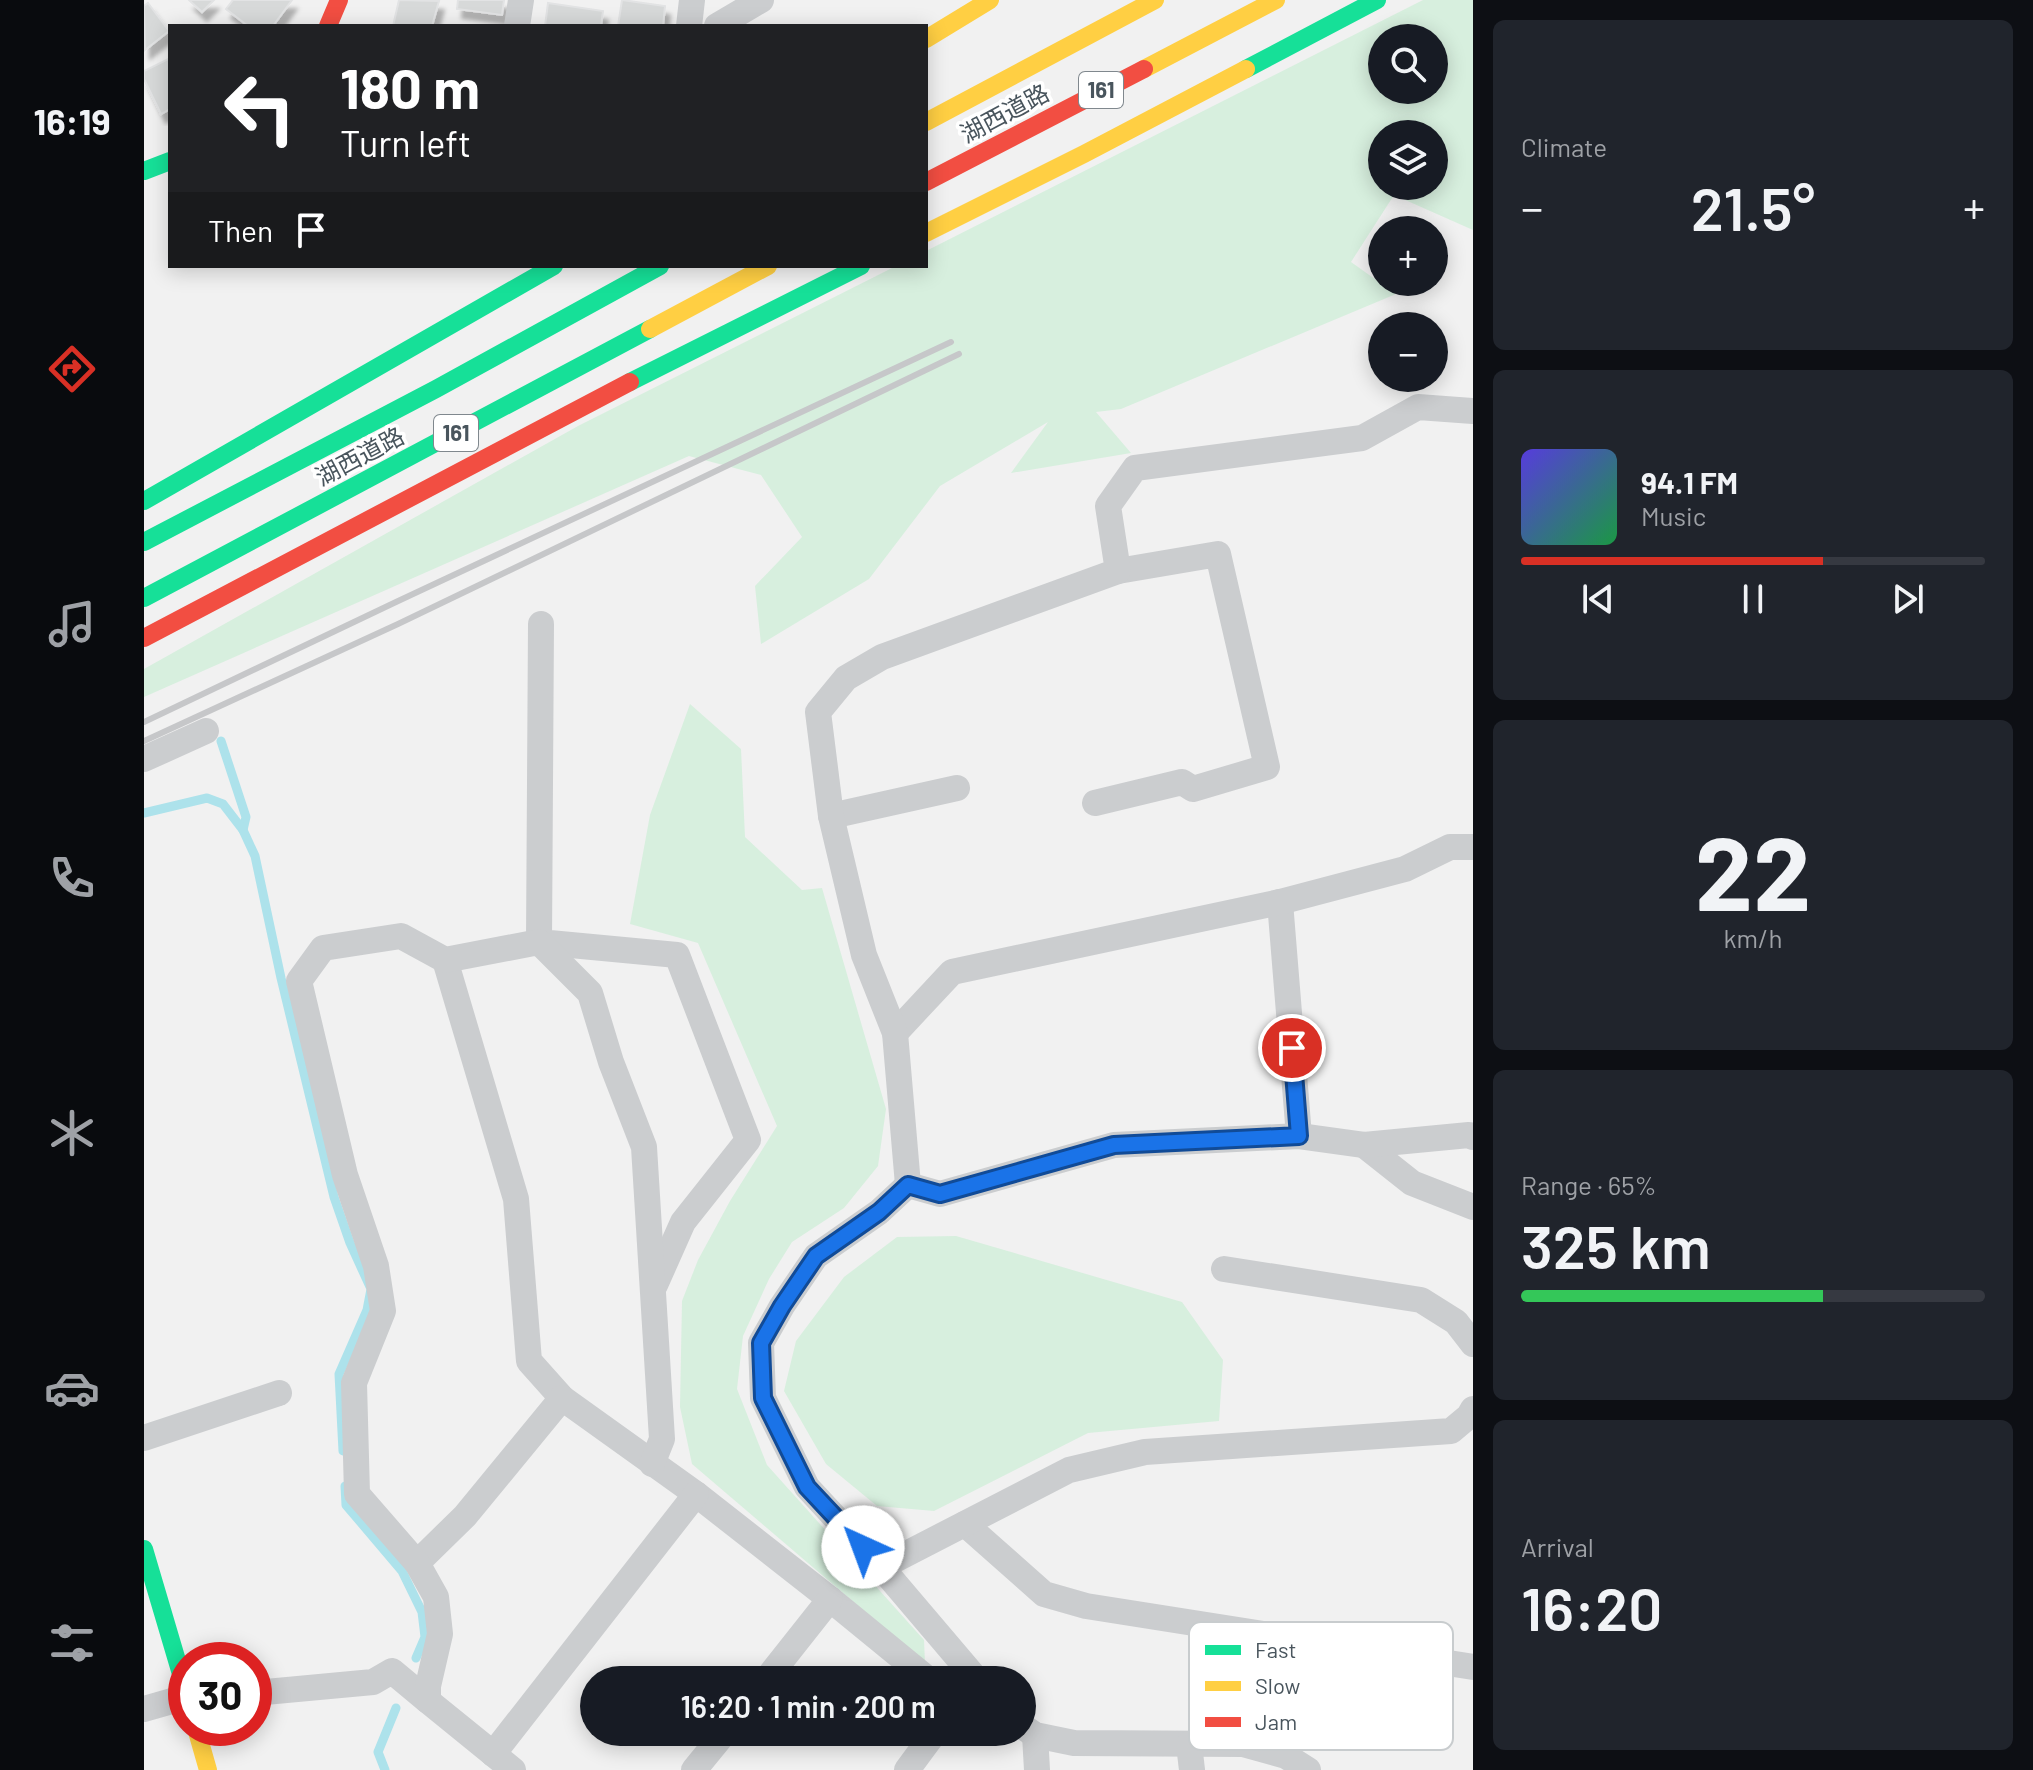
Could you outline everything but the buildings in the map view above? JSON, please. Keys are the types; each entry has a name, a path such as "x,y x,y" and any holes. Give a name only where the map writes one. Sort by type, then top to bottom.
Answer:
{"main road":[{"path":"329,24 339,0"},
{"path":"928,38 990,0"},
{"name":"湖西道路","path":"928,121 1155,0"},
{"name":"湖西道路","path":"928,181 1276,0"},
{"path":"928,232 1098,147 1377,0"},
{"path":"144,171 168,162"},
{"path":"144,501 551,268"},
{"name":"湖西道路","path":"144,542 436,389 656,268"},
{"name":"湖西道路","path":"144,598 764,268"},
{"path":"144,638 569,413 857,268"},
{"path":"144,1549 171,1642"},
{"path":"201,1746 208,1770"}],"street":[{"path":"517,24 521,0"},
{"path":"689,24 692,0"},
{"path":"720,24 761,0"},
{"path":"1118,571 1108,506 1135,468 1362,438 1418,407 1473,411"},
{"path":"908,1185 895,1033 864,955 831,816 818,712 846,678 882,657 1118,571 1218,554 1267,767 1193,789 1182,782 1095,803"},
{"path":"541,624 539,942 590,993 611,1062 644,1147 662,1439 652,1464"},
{"path":"144,759 206,731"},
{"path":"831,816 957,788"},
{"path":"895,1033 952,972 1280,902 1405,869 1450,847 1473,847"},
{"path":"1280,902 1299,1136"},
{"path":"428,1701 428,1686 440,1634 436,1597 417,1563 357,1494 354,1383 383,1311 376,1266 345,1175 299,981 323,948 401,936 445,960 539,942 677,955 748,1140 683,1222 653,1290"},
{"path":"445,960 516,1199 529,1361 562,1398 696,1494 912,1666"},
{"path":"908,1185 940,1194 1114,1145 1299,1136 1364,1145 1472,1133"},
{"path":"1364,1145 1412,1183 1473,1207"},
{"path":"908,1185 879,1212 816,1256 761,1343 763,1398 807,1487 881,1567 965,1666"},
{"path":"1224,1269 1421,1300 1456,1322 1473,1344"},
{"path":"144,1438 279,1393"},
{"path":"417,1563 465,1516 562,1398"},
{"path":"881,1567 1069,1470 1145,1452 1451,1431 1473,1409"},
{"path":"272,1691 373,1682 392,1671 503,1762 696,1494"},
{"path":"965,1524 1044,1594 1086,1606 1189,1622"},
{"path":"777,1666 830,1599"},
{"path":"1453,1664 1473,1667"},
{"path":"144,1709 168,1700"},
{"path":"1036,1733 1074,1743 1189,1744"},
{"path":"694,1770 714,1746"},
{"path":"907,1770 925,1746"},
{"path":"1031,1746 1037,1770"},
{"path":"1190,1750 1192,1770"},
{"path":"1264,1750 1286,1756 1308,1770"}],"green space":[{"path":"1423,0 1473,0 1473,230 1448,219 1448,216 1405,200 1448,200 1448,120 1368,120 1368,200 1391,200 1381,216 1368,216 1368,236 1351,262 1368,274 1368,296 1391,296 1121,409 1096,412 1131,453 1011,473 1048,422 940,486 869,579 761,644 755,586 802,537 761,475 689,456 144,697 144,669 578,426 892,268 928,268 928,250 1368,28 1368,104 1448,104 1448,24 1375,24"},
{"path":"690,704 741,749 745,837 802,890 822,888 886,1109 878,1166 844,1208 792,1242 769,1279 743,1336 737,1389 767,1465 924,1640 925,1663 692,1464 680,1407 682,1301 698,1260 730,1201 777,1126 698,943 630,924 650,815"},
{"path":"956,1236 1182,1302 1223,1360 1219,1421 1088,1433 934,1511 877,1506 826,1464 784,1391 796,1341 844,1277 897,1237"}],"waterway":[{"path":"221,741 246,817 243,830"},
{"path":"144,813 207,798 223,804 243,830 255,856 334,1197 371,1289 367,1310 339,1374 343,1451"},
{"path":"345,1486 346,1505 402,1571 422,1612 425,1637 416,1658"},
{"path":"385,1770 378,1752 396,1708"}],"railway":[{"path":"144,722 951,342"},
{"path":"144,741 398,624 959,354"}],"traffic: fast":[{"path":"1246,69 1377,0"},
{"path":"144,171 168,162"},
{"path":"144,501 551,268"},
{"path":"144,542 436,389 656,268"},
{"path":"630,382 857,268"},
{"path":"144,598 650,329"},
{"path":"144,1549 172,1642"}],"traffic: slow":[{"path":"928,38 990,0"},
{"path":"928,121 1155,0"},
{"path":"1144,69 1276,0"},
{"path":"928,232 1246,69"},
{"path":"650,329 764,268"},
{"path":"201,1746 208,1770"}],"traffic: jam":[{"path":"329,24 339,0"},
{"path":"928,181 1144,69"},
{"path":"144,638 630,382"}],"route":[{"path":"863,1547 807,1487 763,1398 761,1343 816,1256 879,1212 908,1185 940,1194 1114,1145 1299,1136 1292,1048"}]}
